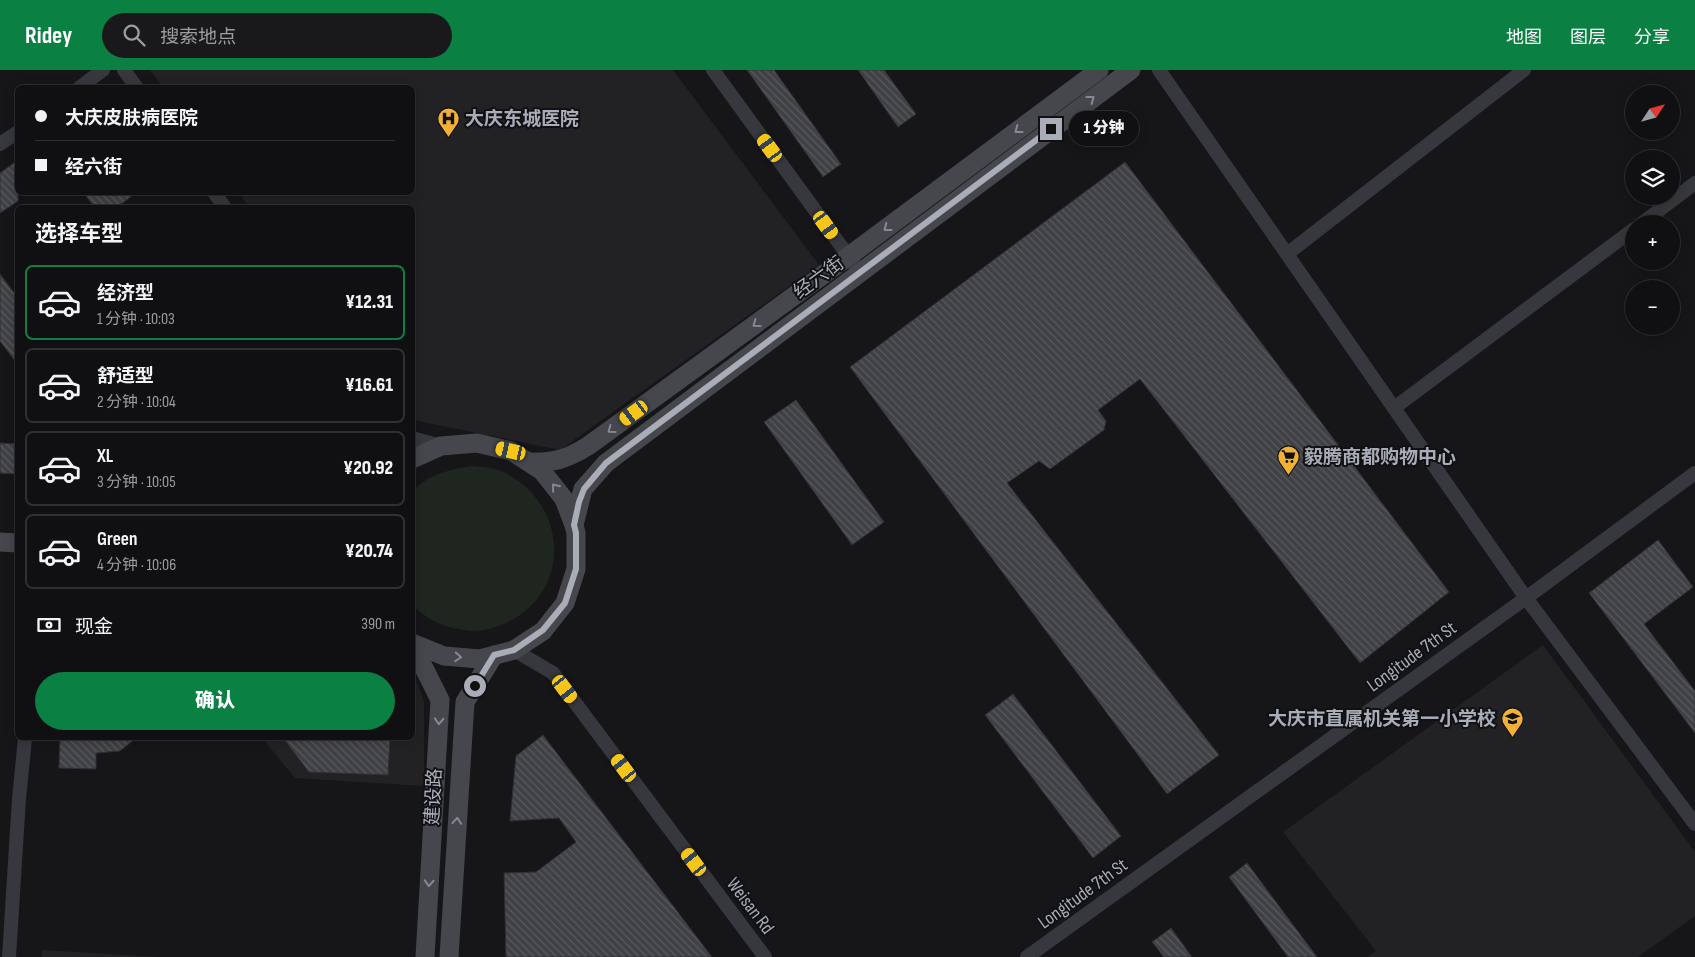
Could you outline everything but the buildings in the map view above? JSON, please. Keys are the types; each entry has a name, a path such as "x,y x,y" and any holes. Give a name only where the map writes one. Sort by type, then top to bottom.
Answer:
{"main road":[{"name":"经六街","path":"529,462 557,461 571,456 588,446 849,256 1099,70"},
{"name":"经六街","path":"574,525 584,489 606,463 1131,70"},
{"path":"415,458 441,446 477,443 511,451 542,471 564,499 576,533 576,569 565,603 543,630 514,650 480,659 444,656 415,644"},
{"path":"0,542 15,543"},
{"name":"建设路","path":"415,649 440,700 425,957"},
{"name":"建设路","path":"449,957 465,702 494,655"}],"street":[{"path":"83,85 103,70"},
{"path":"124,70 135,85"},
{"path":"713,70 860,272"},
{"path":"1159,70 1526,598 1695,824"},
{"path":"1287,254 1524,70"},
{"path":"0,144 15,134"},
{"path":"1653,215 1695,184"},
{"path":"1394,408 1625,236"},
{"path":"415,439 441,446"},
{"name":"Longitude 7th St","path":"1027,957 1526,598 1695,473"},
{"name":"Weisan Rd","path":"514,650 553,673 765,957"},
{"path":"9,957 19,799 25,740"}],"shaded area":[{"path":"150,70 673,70 819,265 560,450 415,420 415,205 248,205 240,195 415,195 415,85 161,85"},
{"path":"471,466 487,467 501,471 523,485 540,503 550,524 554,546 552,569 543,590 528,609 506,623 489,629 477,631 445,626 428,618 415,607 415,489 432,477 447,471"},
{"name":"大庆市直属机关第一小学校","path":"1543,645 1695,852 1695,916 1638,957 1367,957 1376,951 1283,832"},
{"path":"415,677 424,701 424,786 295,778 264,740 415,740"},
{"path":"42,950 160,957 42,957"}],"place":[{"name":"大庆东城医院","path":"449,138"},
{"name":"毅腾商都购物中心","path":"1288,476"},
{"name":"大庆市直属机关第一小学校","path":"1512,738"}],"route":[{"path":"475,686 494,655 514,650 543,630 565,603 576,569 576,533 574,525 579,502 584,489 592,477 606,463 1051,129"}]}
